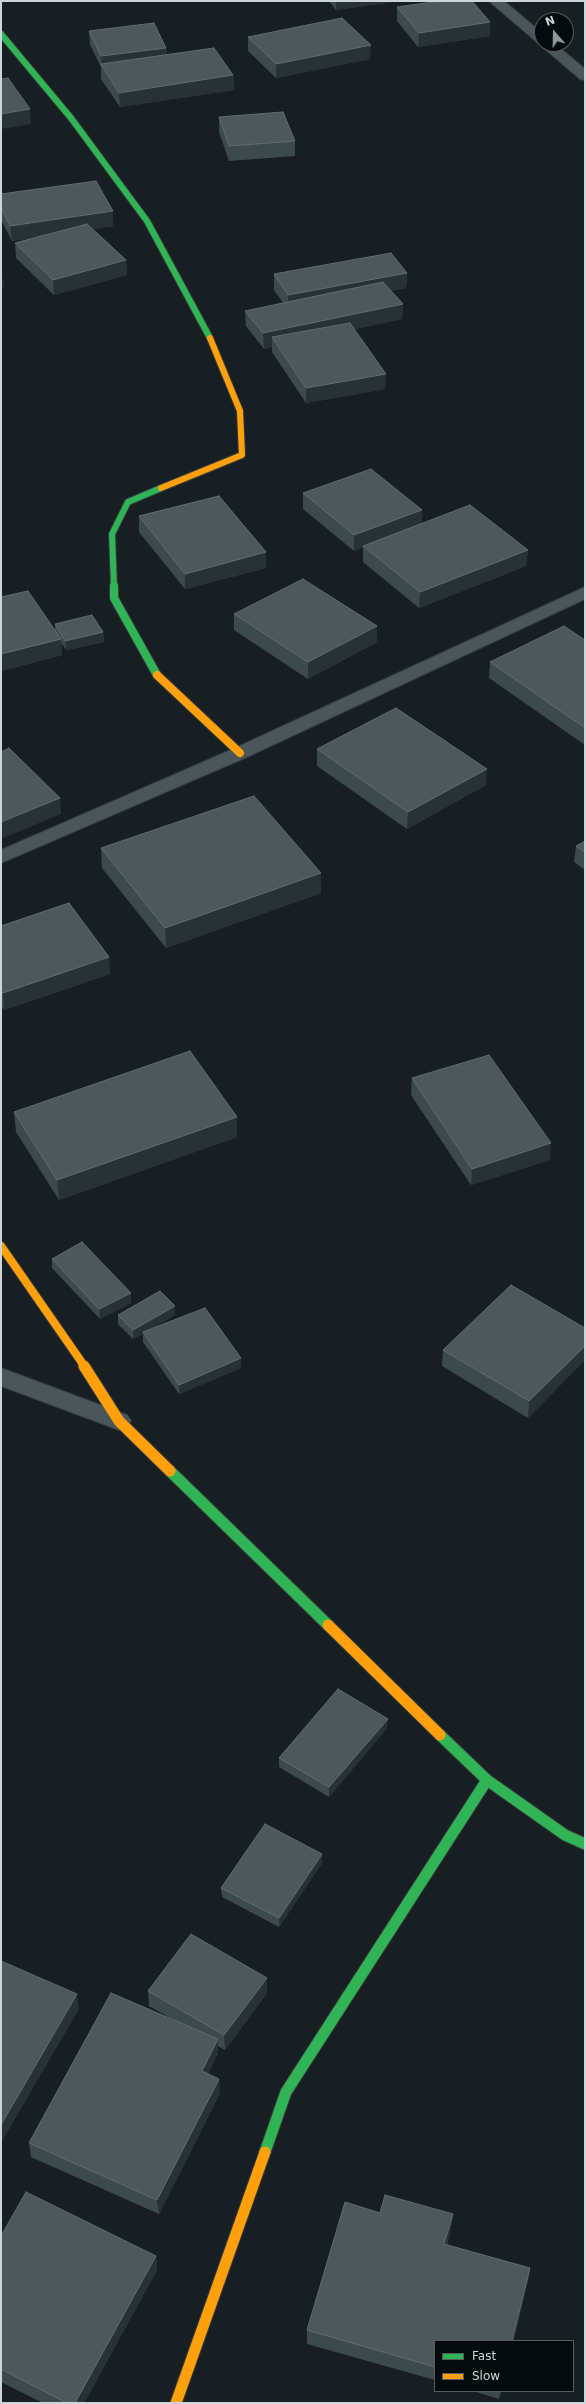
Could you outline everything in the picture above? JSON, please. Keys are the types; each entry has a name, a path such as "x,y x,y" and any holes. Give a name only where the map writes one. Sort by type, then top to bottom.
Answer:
{"street":[{"path":"496,1 534,33"},
{"path":"1,34 71,118 147,221 201,318 240,411 242,455 128,502 112,534 114,598 155,673 240,753"},
{"path":"556,52 585,76"},
{"path":"1,857 240,753 585,592"},
{"path":"1,1246 81,1361 119,1421 487,1780 565,1835 585,1844"},
{"path":"1,1377 119,1421"},
{"path":"176,2403 286,2092 487,1780"}],"building":[{"path":"440,1 472,1 490,22 419,33 397,7"},
{"path":"342,18 371,45 276,64 248,37"},
{"path":"154,23 166,48 101,56 89,31"},
{"path":"214,48 233,75 119,93 101,64"},
{"path":"8,78 30,109 1,114 1,79"},
{"path":"283,112 295,141 229,146 219,117"},
{"path":"96,181 113,211 10,226 1,207 1,194"},
{"path":"87,224 126,260 53,280 15,243"},
{"path":"391,253 407,273 288,295 274,274"},
{"path":"383,282 403,304 263,333 245,311"},
{"path":"350,323 386,374 306,388 272,337"},
{"path":"371,469 422,510 354,535 303,493"},
{"path":"219,496 266,552 185,574 139,516"},
{"path":"470,505 528,550 420,592 363,546"},
{"path":"303,579 377,626 308,662 234,614"},
{"path":"28,591 61,639 1,654 1,597"},
{"path":"92,615 103,632 65,641 55,624"},
{"path":"564,626 585,640 585,728 490,662"},
{"path":"396,708 487,769 408,812 317,749"},
{"path":"9,748 60,798 1,822 1,752"},
{"path":"254,796 321,873 165,928 101,848"},
{"path":"585,841 585,852 576,846"},
{"path":"69,903 109,957 3,993 1,991 1,926"},
{"path":"190,1051 237,1117 57,1180 14,1112"},
{"path":"489,1055 551,1143 472,1169 412,1078"},
{"path":"82,1242 131,1293 99,1309 52,1259"},
{"path":"511,1285 585,1328 585,1346 529,1401 443,1350"},
{"path":"160,1291 175,1306 133,1330 118,1315"},
{"path":"205,1308 241,1358 179,1385 143,1332"},
{"path":"338,1689 388,1719 329,1787 279,1758"},
{"path":"265,1824 322,1854 279,1918 221,1888"},
{"path":"191,1934 267,1978 224,2035 148,1991"},
{"path":"1,1961 77,1994 1,2125"},
{"path":"111,1993 218,2039 202,2071 219,2079 157,2200 29,2143"},
{"path":"26,2192 156,2256 75,2403 67,2403 1,2369 1,2236"},
{"path":"385,2195 453,2214 444,2244 530,2268 512,2340 434,2340 434,2367 307,2330 345,2202 380,2213"}],"traffic: fast":[{"path":"1,34 71,118 147,221 201,318 210,338"},
{"path":"157,675 114,598 112,534 128,502 161,488"},
{"path":"170,1471 328,1625"},
{"path":"440,1735 487,1780 565,1835 585,1844"},
{"path":"265,2152 286,2092 487,1780"}],"traffic: slow":[{"path":"161,488 242,455 240,411 210,338"},
{"path":"157,675 240,753"},
{"path":"1,1246 81,1361 119,1421 170,1471"},
{"path":"328,1625 440,1735"},
{"path":"176,2403 265,2152"}]}
